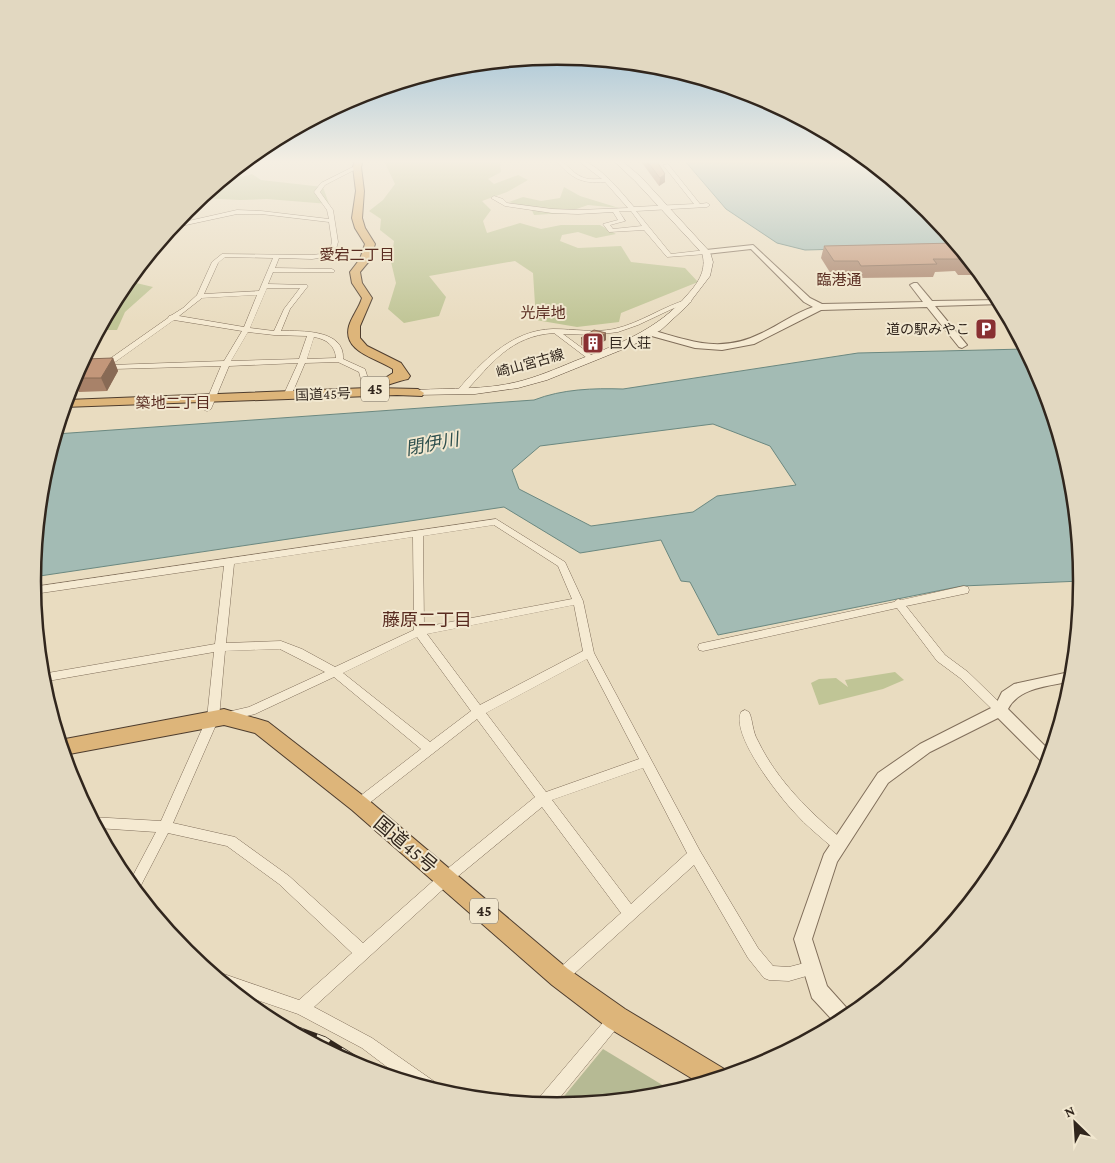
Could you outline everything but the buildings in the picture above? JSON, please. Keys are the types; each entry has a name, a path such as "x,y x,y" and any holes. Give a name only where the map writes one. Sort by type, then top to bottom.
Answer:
{"highway":[{"name":"45","path":"357,214 360,228 370,244 365,260 355,272 356,283 367,298 364,310 354,323 353,333 358,344 394,384"},
{"name":"国道45号","path":"287,393 385,383 394,384"},
{"name":"45","path":"333,388 394,384 418,393"},
{"name":"国道45号","path":"74,404 211,400 394,384"},
{"name":"国道45号","path":"76,398 211,400"},
{"name":"国道45号","path":"69,746 218,717 261,727 359,804 560,977 616,1018 710,1074"}],"main road":[{"path":"671,214 706,252"},
{"name":"崎山宮古線","path":"418,393 490,389 518,385 620,348 651,333 689,301 706,276 709,259 706,252"}],"street":[{"path":"184,224 222,214"},
{"path":"264,214 332,220"},
{"path":"102,368 200,296 215,262 224,255 312,257 332,255 335,242 331,214"},
{"path":"617,214 622,222 606,224 611,231 644,228"},
{"path":"635,214 644,228 669,256 752,247 807,300 820,307"},
{"path":"211,400 226,364 246,330 277,256"},
{"path":"277,333 287,309 305,286 312,257"},
{"path":"271,270 332,271"},
{"path":"914,285 962,346"},
{"path":"264,286 305,286"},
{"path":"200,296 260,294"},
{"path":"461,391 511,342 539,332 556,331 577,334 628,328 659,312 689,301"},
{"path":"651,333 692,346 734,347 760,338 802,313 820,307 992,302"},
{"path":"171,318 246,330 322,336 328,339 340,351 339,360"},
{"path":"556,331 591,359"},
{"path":"287,393 302,362 311,335"},
{"path":"88,368 339,360 362,371 366,385"},
{"path":"41,590 496,522 562,564 578,601 589,653 695,855 753,953 769,973 789,974 812,968"},
{"path":"418,534 419,632 630,914"},
{"path":"137,881 218,717 220,647 229,561"},
{"path":"703,647 964,590"},
{"path":"218,717 251,711 419,632 578,601"},
{"path":"898,603 941,658 964,675 1043,754"},
{"path":"50,677 220,647 281,645 336,672 430,750"},
{"path":"359,804 479,712 589,653"},
{"path":"840,1014 819,991 803,939 830,859 883,778 926,748 1000,710 1007,696 1020,688 1065,678"},
{"path":"745,715 746,730 752,745 766,766 806,816 839,845"},
{"path":"302,1008 446,878 544,798 646,762"},
{"path":"101,823 165,827 230,841 284,880 363,953"},
{"path":"560,977 695,855"},
{"path":"236,985 302,1008 367,1042 414,1077"},
{"path":"550,1098 616,1018"}],"green space":[{"path":"374,214 488,214 483,221 487,233 520,223 541,229 561,225 600,225 616,234 596,238 578,232 562,235 560,241 578,248 621,246 631,262 685,268 698,282 621,313 619,322 577,327 536,320 533,273 515,261 429,276 446,297 439,316 404,323 388,309 396,283 391,262 394,241 380,230 381,219"},
{"path":"137,283 153,287 125,312 117,330 106,330"},
{"path":"895,672 904,680 883,689 819,705 811,683 819,679 836,678 848,687 845,680"},
{"path":"603,1049 665,1086 591,1097 563,1098"}],"water":[{"path":"734,214 921,214 950,246 805,250 777,243"},
{"name":"閉伊川","path":"1019,349 1046,416 1064,481 1073,548 1074,581 962,586 718,635 690,582 681,581 661,540 580,553 504,507 41,576 42,548 51,481 64,433 534,400 567,391 623,389 858,353","holes":["713,424 770,446 796,485 717,496 693,512 591,526 519,489 512,470 540,446"]}],"railway":[{"path":"304,1032 324,1039 344,1051"}],"place":[{"name":"道の駅みやこ","path":"986,329"},
{"name":"巨人荘","path":"593,343"}],"district":[{"name":"愛宕二丁目","path":"357,255"},
{"name":"臨港通","path":"839,280"},
{"name":"光岸地","path":"543,313"},
{"name":"築地二丁目","path":"173,403"},
{"name":"藤原二丁目","path":"427,620"}]}
